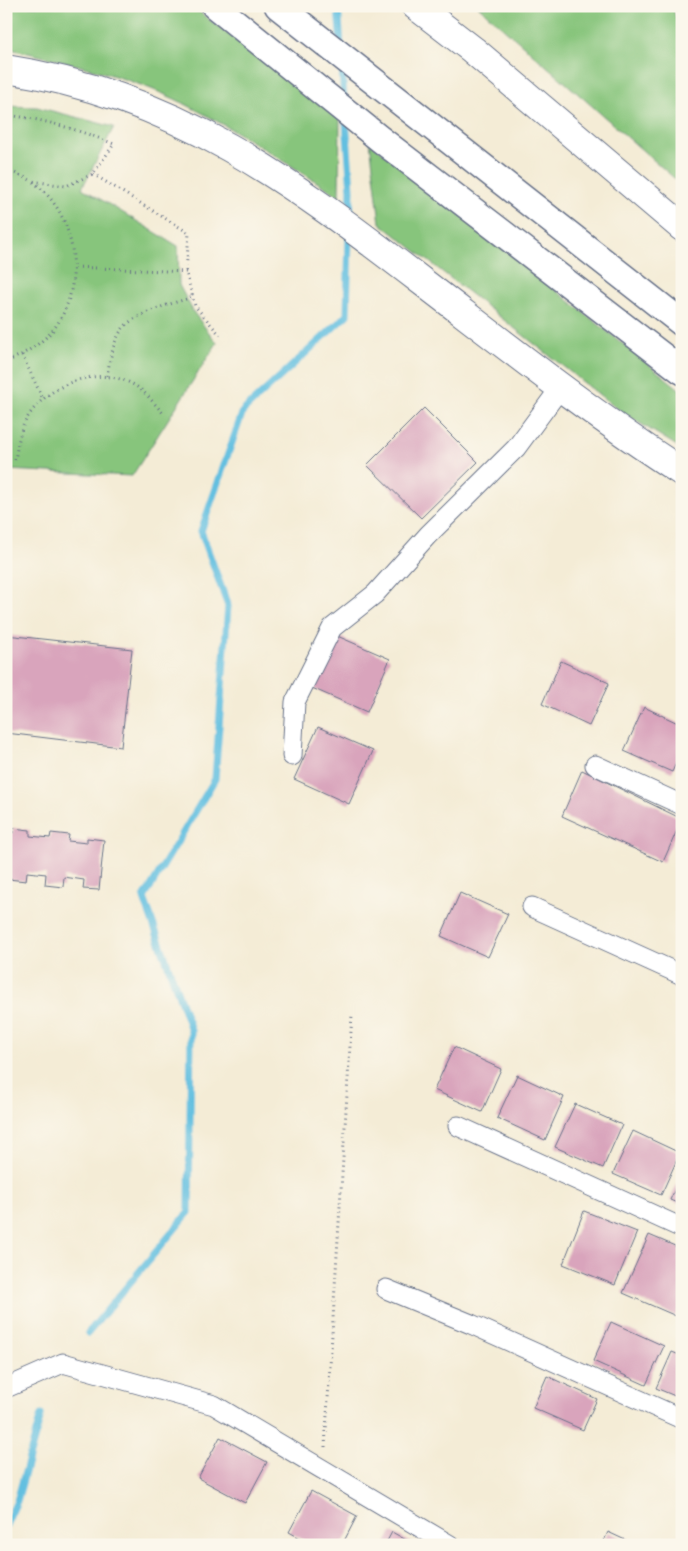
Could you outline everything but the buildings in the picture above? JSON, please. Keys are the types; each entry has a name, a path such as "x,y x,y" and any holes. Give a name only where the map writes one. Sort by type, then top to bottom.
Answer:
{"highway":[{"path":"416,6 473,50 682,227"},
{"path":"6,69 82,84 151,109 232,149 316,201 611,425 682,472"}],"main road":[{"path":"215,6 380,139 682,371"},
{"path":"278,6 682,323"}],"street":[{"path":"292,756 296,702 332,628 375,594 428,535 516,448 561,387"},
{"path":"595,764 682,805"},
{"path":"532,907 682,975"},
{"path":"458,1126 682,1228"},
{"path":"386,1290 471,1324 682,1419"},
{"path":"6,1388 63,1363 214,1405 450,1545"}],"path":[{"path":"6,115 27,117 75,129 114,144 93,174 66,186 32,181 6,169"},
{"path":"93,174 190,233 186,272 195,306 220,335"},
{"path":"6,362 28,352 53,329 69,300 75,268 70,234 55,205 32,181"},
{"path":"75,268 186,272"},
{"path":"107,376 111,352 124,327 156,308 193,297"},
{"path":"22,355 43,399"},
{"path":"14,460 23,426 43,399 67,383 107,376 139,388 164,414"},
{"path":"323,1470 352,1014"}],"green space":[{"path":"6,6 191,6 340,117 339,196 224,125 164,94 97,71 6,48"},
{"path":"478,6 672,6 682,35 682,185"},
{"path":"6,106 37,107 114,127 82,188 178,246 179,285 194,313 217,343 132,476 6,470"},
{"path":"370,142 682,391 682,449 620,411 380,223"}],"waterway":[{"path":"338,6 341,47"},
{"path":"342,65 344,102"},
{"path":"346,120 351,190 350,219"},
{"path":"88,1333 189,1212 191,1030 144,898 215,779 228,606 201,531 243,411 347,315 349,235"},
{"path":"6,1525 17,1501 41,1415"}]}
